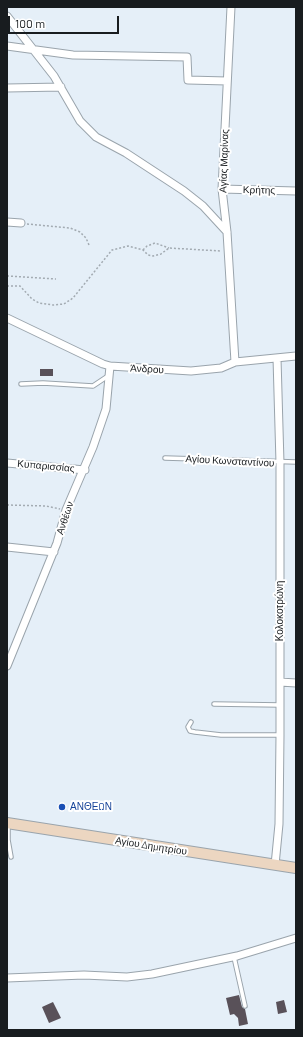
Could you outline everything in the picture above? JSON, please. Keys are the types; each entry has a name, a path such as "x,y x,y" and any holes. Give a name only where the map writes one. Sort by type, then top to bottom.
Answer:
{"street":[{"name":"Αγίας Μαρίνας","path":"231,7 222,189 227,232 235,362"},
{"path":"7,16 54,76 80,120 96,137 126,153 184,191 203,206 227,232"},
{"path":"7,46 32,48 73,55 187,57 188,80 227,81"},
{"path":"7,88 61,87"},
{"name":"Κρήτης","path":"222,189 296,191"},
{"path":"7,222 21,223"},
{"name":"Άνδρου","path":"7,318 110,366 191,371 221,368 235,362 296,356"},
{"name":"Κολοκοτρώνη","path":"275,865 280,824 280,463 277,358"},
{"name":"Ανθέων","path":"7,666 54,552 66,510 85,470 106,409 110,366"},
{"name":"Κυπαρισσίας","path":"7,463 85,470"},
{"path":"7,547 54,552"},
{"path":"280,682 296,683"},
{"name":"Αγίου Δημητρίου","path":"8,823 296,868"},
{"path":"7,978 84,975 127,977 152,974 234,956 296,938"}],"lane":[{"path":"21,384 43,383 93,386 109,376"},
{"name":"Αγίου Κωνσταντίνου","path":"164,458 232,459 280,463 296,462"},
{"path":"214,704 280,704"},
{"path":"191,722 188,727 190,731 195,732 221,735 280,735"},
{"path":"8,823 8,840 11,857"},
{"path":"234,956 245,1006"}],"path":[{"path":"21,223 70,228 80,232 90,245"},
{"path":"143,250 147,246 155,243 169,248 228,251"},
{"path":"7,286 20,286 39,303 53,305 64,304 73,298 112,250 128,246 143,250 148,255 153,256 160,254 169,248"},
{"path":"7,276 56,279"},
{"path":"7,505 46,506 66,510"}],"building":[{"path":"40,369 53,369 53,376 40,376"},
{"path":"239,995 242,1007 245,1009 248,1024 239,1026 238,1018 234,1014 230,1015 226,998"},
{"path":"284,1000 287,1012 278,1014 276,1002"},
{"path":"53,1002 61,1018 49,1023 42,1007"}],"place":[{"name":"ΑΝΘΕΩΝ","path":"62,807"}]}
